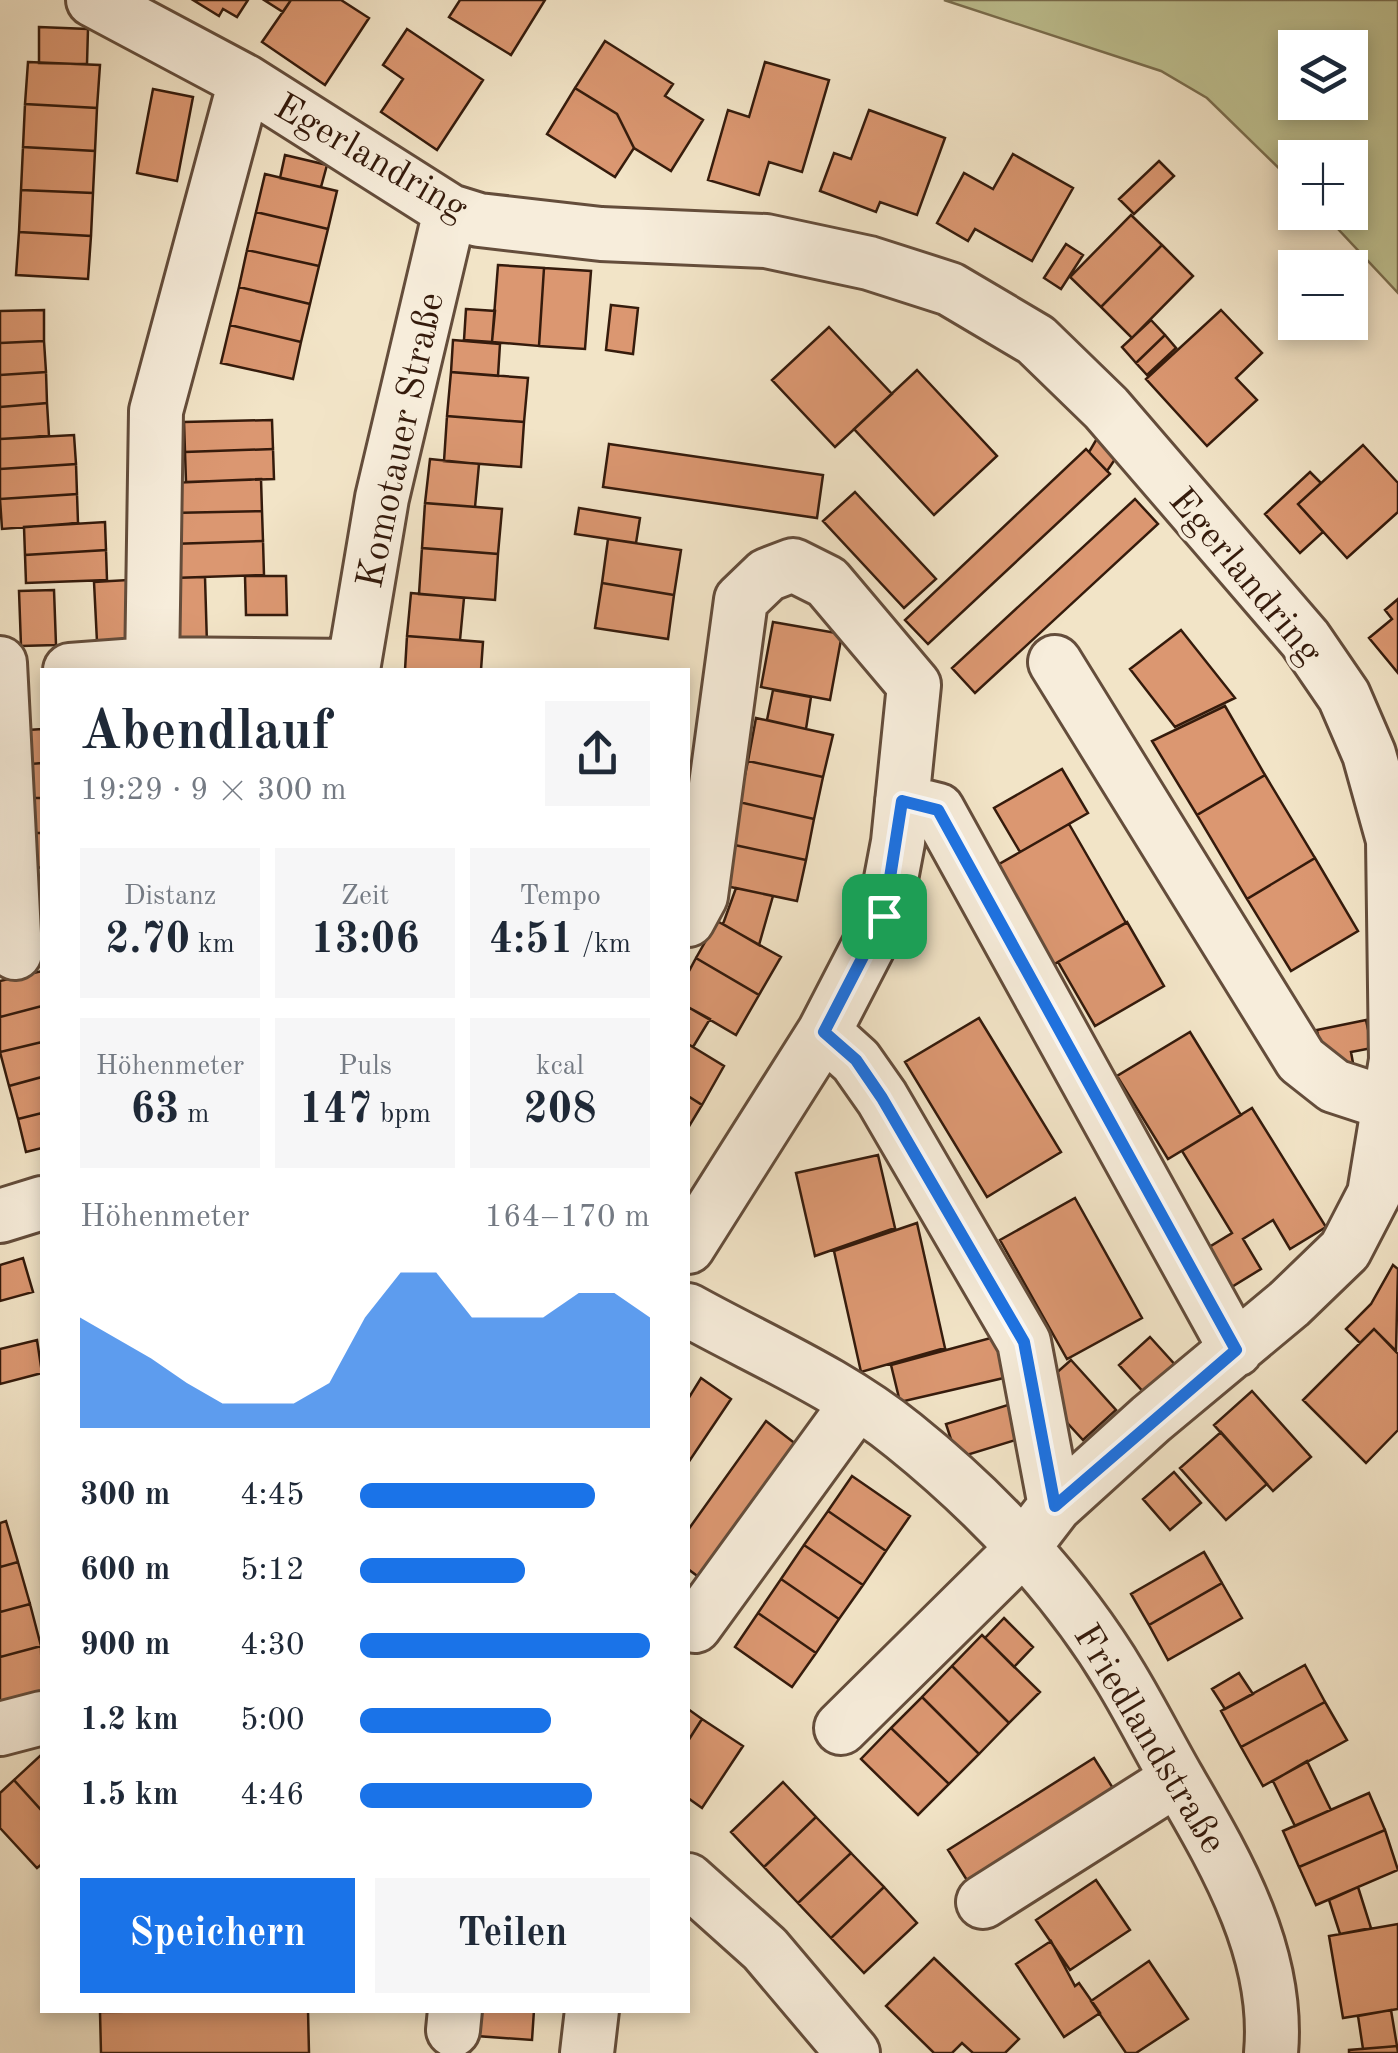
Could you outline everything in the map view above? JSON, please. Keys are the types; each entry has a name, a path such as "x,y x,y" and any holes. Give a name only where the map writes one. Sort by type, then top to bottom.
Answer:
{"street":[{"name":"Egerlandring","path":"93,0 246,82 450,211 479,220 601,234 766,241 950,288 1036,340 1106,408 1306,639 1344,696 1369,754 1393,840 1396,1060 1374,1194 1344,1250 1236,1350 1055,1506 1022,1550 841,1728"},
{"name":"Egerlandring","path":"151,667 156,410 246,82"},
{"name":"Komotauer Straße","path":"353,668 382,498 450,211"},
{"path":"690,916 701,896 741,600 767,575 794,565 827,582 914,685 902,801 884,916 824,1032 690,1243"},
{"path":"1055,662 1301,1060 1334,1086 1389,1104"},
{"path":"124,668 353,668"},
{"path":"12,672 19,952"},
{"path":"902,801 938,810 1236,1350"},
{"path":"824,1032 856,1060 882,1098 1024,1342 1055,1506"},
{"path":"0,1216 40,1206"},
{"name":"Friedlandstraße","path":"690,1311 857,1403 948,1474 1076,1613 1120,1676 1224,1857 1262,1954 1271,2053"},
{"path":"695,1626 857,1403"},
{"path":"0,1729 40,1719"},
{"path":"984,1902 1177,1778"},
{"path":"690,1882 765,1949 854,2053"},
{"path":"588,2053 592,2013"}],"green space":[{"path":"944,0 1398,0 1398,293 1368,261 1368,250 1358,250 1339,230 1368,230 1368,140 1278,140 1278,167 1207,98 1161,71"}],"building":[{"path":"193,0 248,0 237,17 223,9 219,16"},
{"path":"264,0 291,0 283,12"},
{"path":"291,0 341,0 369,18 325,85 262,42"},
{"path":"460,0 545,0 511,55 449,17"},
{"path":"39,27 88,29 87,64 39,63"},
{"path":"407,29 483,80 437,150 381,112 403,79 383,65"},
{"path":"605,41 673,84 665,96 703,120 671,171 634,148 617,114 575,88"},
{"path":"28,62 100,65 97,108 25,104"},
{"path":"765,62 829,80 802,172 769,162 759,195 708,180 728,110 749,117"},
{"path":"575,88 617,114 634,148 615,177 547,134"},
{"path":"153,89 193,97 177,181 137,173"},
{"path":"25,104 97,108 95,151 23,147"},
{"path":"869,110 945,138 917,215 880,202 876,212 820,191 834,153 851,159"},
{"path":"23,147 95,151 93,193 21,190"},
{"path":"1013,154 1073,188 1032,261 975,229 968,241 937,223 964,173 993,189"},
{"path":"285,155 327,165 321,187 280,178"},
{"path":"1159,161 1174,176 1134,214 1119,199"},
{"path":"265,174 337,191 328,229 256,212"},
{"path":"21,190 93,193 91,236 19,232"},
{"path":"256,212 328,229 319,266 247,250"},
{"path":"1131,215 1162,245 1101,307 1070,277"},
{"path":"19,232 91,236 88,279 16,275"},
{"path":"1066,244 1083,255 1061,289 1044,278"},
{"path":"1162,245 1193,276 1132,338 1101,307"},
{"path":"247,250 319,266 310,304 239,287"},
{"path":"498,265 544,268 539,346 492,342"},
{"path":"544,268 591,271 585,349 539,346"},
{"path":"239,287 310,304 301,342 230,325"},
{"path":"611,305 638,308 633,354 606,350"},
{"path":"466,309 495,311 492,342 464,340"},
{"path":"44,310 44,341 0,343 0,311"},
{"path":"1221,310 1262,353 1236,378 1257,400 1207,446 1146,379"},
{"path":"1151,320 1165,335 1136,363 1122,347"},
{"path":"230,325 301,342 293,379 221,363"},
{"path":"829,327 892,394 835,447 772,380"},
{"path":"1165,335 1176,348 1147,375 1136,363"},
{"path":"453,340 500,344 498,376 451,372"},
{"path":"44,341 46,372 0,375 0,343"},
{"path":"917,370 997,456 934,515 854,429"},
{"path":"46,372 47,403 0,407 0,375"},
{"path":"451,372 528,378 524,422 447,416"},
{"path":"47,403 49,436 0,439 0,407"},
{"path":"447,416 524,422 521,467 444,461"},
{"path":"272,420 273,449 185,452 184,422"},
{"path":"74,435 76,464 0,469 0,439"},
{"path":"1099,435 1118,455 1107,471 1089,452"},
{"path":"609,444 823,475 817,518 603,487"},
{"path":"1363,445 1398,483 1398,512 1347,558 1298,504"},
{"path":"273,449 274,479 186,482 185,452"},
{"path":"1086,449 1110,474 928,644 905,620"},
{"path":"430,459 479,464 475,507 425,503"},
{"path":"76,464 77,494 0,499 0,469"},
{"path":"1310,472 1321,483 1298,504 1323,532 1300,553 1265,514"},
{"path":"261,479 262,511 170,513 169,483"},
{"path":"855,492 936,579 904,608 823,521"},
{"path":"77,494 78,523 2,529 0,499"},
{"path":"1135,499 1158,524 975,693 952,668"},
{"path":"425,503 502,509 498,554 422,548"},
{"path":"579,508 640,518 636,543 575,534"},
{"path":"262,511 263,541 171,544 170,513"},
{"path":"105,522 106,550 25,555 24,527"},
{"path":"608,539 681,550 674,595 602,583"},
{"path":"263,541 264,575 172,578 171,544"},
{"path":"422,548 498,554 495,600 419,594"},
{"path":"106,550 107,580 26,583 25,555"},
{"path":"245,576 286,576 287,615 246,615"},
{"path":"205,577 207,645 175,646 172,578"},
{"path":"128,580 130,640 97,642 94,582"},
{"path":"602,583 674,595 668,639 595,628"},
{"path":"54,590 56,645 21,646 19,591"},
{"path":"411,593 464,598 460,640 407,636"},
{"path":"1398,599 1398,673 1369,638 1392,619 1385,610"},
{"path":"773,622 842,634 830,700 761,687"},
{"path":"1181,630 1235,698 1175,727 1130,669"},
{"path":"407,636 483,642 481,668 405,668"},
{"path":"773,690 811,697 806,729 767,720"},
{"path":"1225,706 1265,775 1197,815 1152,741"},
{"path":"756,718 833,735 823,777 748,761"},
{"path":"40,729 40,763 31,764 28,730"},
{"path":"748,761 823,777 814,819 739,802"},
{"path":"40,763 40,798 33,798 31,764"},
{"path":"1062,769 1088,813 1020,852 994,808"},
{"path":"1265,775 1315,858 1247,899 1197,815"},
{"path":"33,798 40,798 40,833 35,833"},
{"path":"739,802 814,819 806,860 730,844"},
{"path":"1069,824 1126,923 1051,966 994,867"},
{"path":"35,833 40,833 38,868"},
{"path":"730,844 806,860 797,901 721,885"},
{"path":"1315,858 1358,931 1291,971 1247,899"},
{"path":"736,888 773,896 759,945 723,924"},
{"path":"717,921 781,957 759,995 696,958"},
{"path":"1127,922 1164,986 1095,1026 1058,962"},
{"path":"696,958 759,995 736,1035 690,1008 690,969"},
{"path":"40,971 40,1007 0,1017 0,981"},
{"path":"40,1007 40,1042 0,1052 0,1017"},
{"path":"690,1008 710,1019 693,1047 690,1045"},
{"path":"979,1018 1061,1152 987,1197 905,1062"},
{"path":"1366,1020 1372,1048 1351,1052 1353,1063 1324,1069 1317,1030"},
{"path":"1190,1032 1241,1115 1168,1159 1117,1076"},
{"path":"40,1042 40,1078 9,1086 0,1052"},
{"path":"690,1045 724,1066 702,1105 690,1097"},
{"path":"40,1078 40,1114 18,1119 9,1086"},
{"path":"690,1097 702,1105 690,1125"},
{"path":"1252,1108 1326,1227 1290,1249 1273,1220 1243,1239 1261,1269 1230,1288 1206,1249 1232,1233 1182,1151"},
{"path":"40,1114 40,1148 26,1152 18,1119"},
{"path":"878,1155 895,1228 815,1256 796,1173"},
{"path":"1075,1198 1142,1318 1067,1359 1000,1240"},
{"path":"917,1223 945,1348 861,1372 834,1251"},
{"path":"23,1258 33,1292 0,1301 0,1265"},
{"path":"1393,1265 1398,1269 1396,1351 1374,1329 1360,1343 1346,1329 1371,1304"},
{"path":"1374,1329 1398,1354 1398,1430 1366,1463 1303,1400"},
{"path":"998,1336 1008,1377 900,1402 891,1365"},
{"path":"1150,1337 1178,1368 1147,1396 1119,1365"},
{"path":"37,1340 40,1374 0,1384 0,1349"},
{"path":"1071,1360 1116,1410 1083,1440 1037,1390"},
{"path":"701,1378 731,1399 690,1460 690,1396"},
{"path":"1252,1391 1311,1457 1273,1491 1214,1425"},
{"path":"1011,1404 1022,1438 957,1458 946,1424"},
{"path":"766,1421 797,1445 700,1578 690,1570 690,1527"},
{"path":"1221,1432 1267,1484 1226,1520 1180,1468"},
{"path":"1174,1472 1201,1503 1170,1530 1143,1499"},
{"path":"852,1476 910,1516 886,1551 828,1511"},
{"path":"828,1511 886,1551 863,1585 804,1545"},
{"path":"6,1521 18,1562 0,1567 0,1523"},
{"path":"804,1545 863,1585 839,1619 781,1579"},
{"path":"1204,1552 1222,1583 1149,1625 1131,1594"},
{"path":"18,1562 30,1604 0,1612 0,1567"},
{"path":"781,1579 839,1619 816,1653 758,1613"},
{"path":"1222,1583 1242,1618 1168,1660 1149,1625"},
{"path":"30,1604 40,1646 0,1657 0,1612"},
{"path":"758,1613 816,1653 792,1687 735,1647"},
{"path":"1004,1618 1033,1647 1014,1667 985,1638"},
{"path":"982,1635 1040,1692 1009,1723 952,1666"},
{"path":"40,1646 40,1691 0,1702 0,1657"},
{"path":"1305,1665 1325,1702 1241,1747 1221,1711"},
{"path":"952,1666 1009,1723 979,1754 922,1697"},
{"path":"1239,1673 1253,1694 1225,1709 1212,1689"},
{"path":"922,1697 979,1754 949,1784 891,1728"},
{"path":"1325,1702 1347,1740 1263,1786 1241,1747"},
{"path":"690,1710 702,1719 690,1738"},
{"path":"702,1719 743,1746 702,1808 690,1799 690,1738"},
{"path":"891,1728 949,1784 918,1815 861,1759"},
{"path":"40,1756 40,1809 14,1780"},
{"path":"1094,1758 1116,1793 970,1885 948,1850"},
{"path":"1307,1761 1331,1810 1295,1826 1273,1781"},
{"path":"14,1780 40,1809 37,1868 0,1828 0,1793"},
{"path":"783,1782 816,1817 764,1867 731,1832"},
{"path":"1369,1793 1385,1830 1299,1867 1283,1831"},
{"path":"816,1817 851,1853 798,1903 764,1867"},
{"path":"1385,1830 1398,1870 1316,1905 1299,1867"},
{"path":"851,1853 884,1887 831,1938 798,1903"},
{"path":"1096,1880 1130,1930 1070,1970 1036,1920"},
{"path":"884,1887 917,1923 864,1973 831,1938"},
{"path":"1358,1887 1371,1928 1340,1934 1329,1900"},
{"path":"1398,1924 1398,2009 1343,2018 1329,1936"},
{"path":"1051,1941 1075,1986 1079,1983 1100,2013 1064,2037 1016,1964"},
{"path":"934,1958 1019,2039 1005,2053 973,2053 962,2043 952,2053 934,2053 886,2006"},
{"path":"1149,1961 1188,2019 1136,2053 1126,2053 1091,2001"},
{"path":"1391,2010 1397,2046 1363,2049 1358,2016"},
{"path":"100,2013 308,2013 309,2053 101,2053"},
{"path":"479,2013 534,2013 532,2040 477,2036"},
{"path":"1397,2046 1398,2053 1349,2053 1349,2050"}],"route":[{"path":"902,801 938,810 1236,1350 1151,1419 1055,1506 1024,1342 882,1098 856,1060 824,1032 884,916 902,801"}]}
